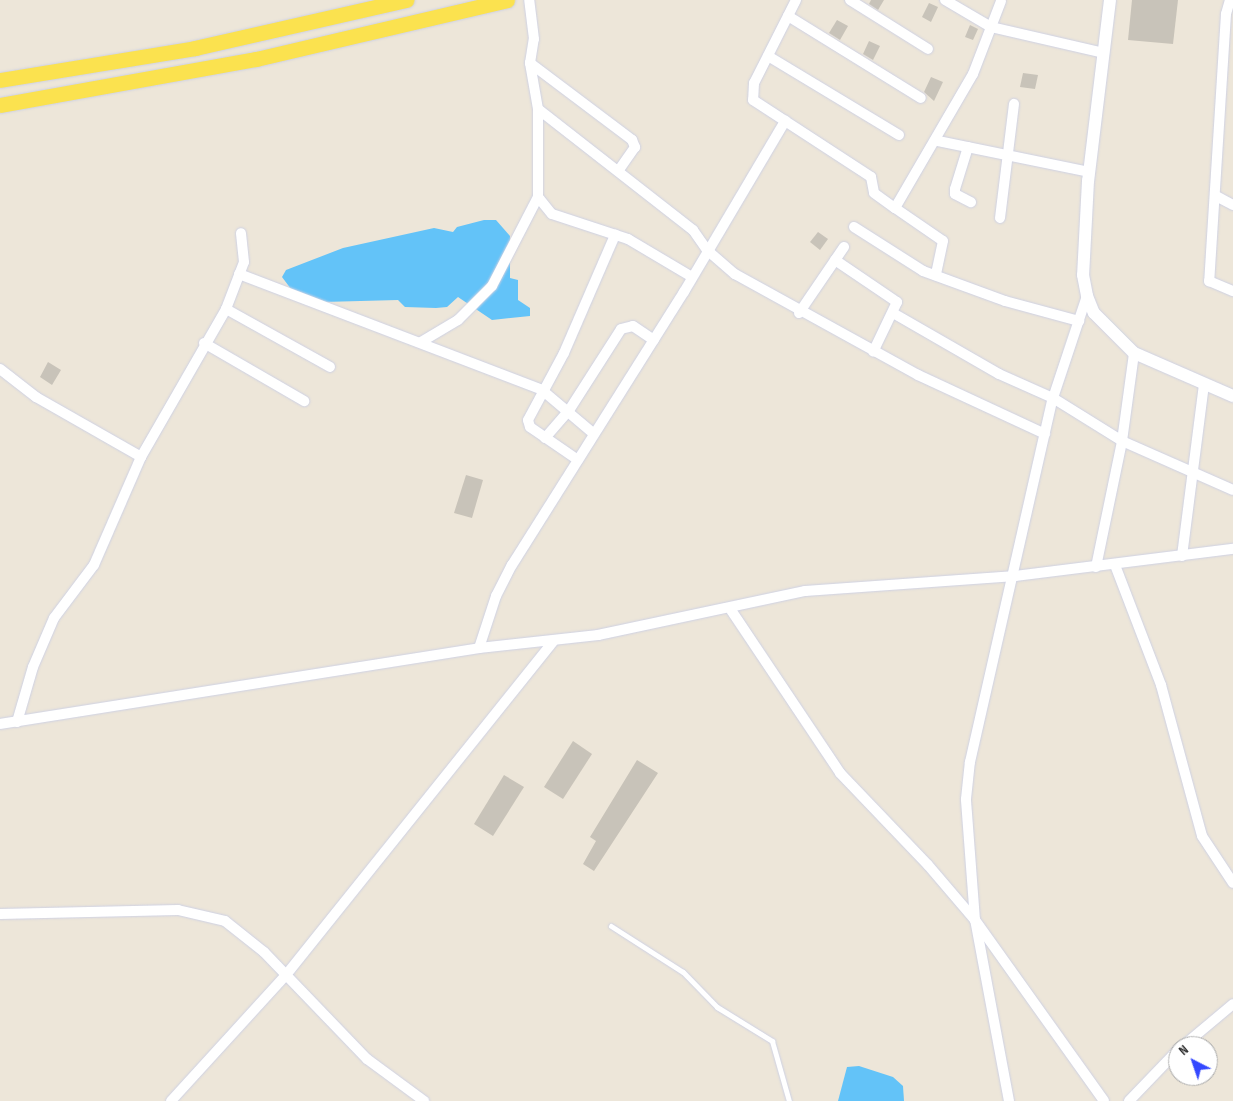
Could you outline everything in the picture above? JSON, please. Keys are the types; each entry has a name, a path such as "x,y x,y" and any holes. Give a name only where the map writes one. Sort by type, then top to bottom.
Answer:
{"main road":[{"path":"0,80 195,48 407,0"},
{"path":"0,105 256,59 507,0"}],"street":[{"path":"421,342 458,320 492,286 538,197 538,109 530,63 534,39 529,0"},
{"path":"796,0 768,56 752,94 753,100 871,177 874,193 943,242 936,275"},
{"path":"850,0 928,49"},
{"path":"945,0 991,27 1104,53"},
{"path":"1110,0 1089,172 1084,242 1087,296 1094,313 1134,353 1233,396"},
{"path":"1230,0 1229,40 1208,280 1233,291"},
{"path":"895,208 938,141 991,27 1001,1"},
{"path":"788,16 921,98"},
{"path":"768,56 899,135"},
{"path":"530,63 632,140 635,147 618,172"},
{"path":"1000,218 1010,156 1014,104"},
{"path":"538,109 693,230 707,250 735,274 799,312 873,352 1045,434"},
{"path":"1222,115 1233,120"},
{"path":"479,648 512,565 654,340 785,121"},
{"path":"938,141 1089,172"},
{"path":"968,147 954,189 955,194 971,202"},
{"path":"1216,196 1233,205"},
{"path":"538,197 552,214 614,235 692,277"},
{"path":"854,228 936,275 1079,321"},
{"path":"17,722 32,667 54,618 94,565 141,457 204,343 226,309 244,262 241,233"},
{"path":"578,460 528,424 542,390 564,353 614,235"},
{"path":"799,312 844,247"},
{"path":"835,260 895,298 893,313 873,352"},
{"path":"239,274 421,342 542,390 594,434"},
{"path":"1009,1101 975,920 966,799 970,762 1015,576 1053,398 1087,296"},
{"path":"226,309 330,367"},
{"path":"893,313 999,374 1053,398 1122,441 1193,474 1233,490"},
{"path":"545,438 568,412 621,329 632,326 654,340"},
{"path":"204,343 304,401"},
{"path":"1096,567 1122,441 1134,353"},
{"path":"0,369 36,397 141,457"},
{"path":"1182,556 1204,385"},
{"path":"0,724 479,648 553,642 731,610 805,591 1015,576 1233,549"},
{"path":"1115,565 1161,685 1202,836 1233,883"},
{"path":"731,610 840,773 928,864 975,920 1104,1101"},
{"path":"170,1101 286,975 553,642"},
{"path":"0,914 178,910 225,921 286,975 367,1059 424,1101"},
{"path":"1195,1036 1233,1004"},
{"path":"1129,1101 1168,1060"}],"lane":[{"path":"611,926 683,972 717,1007 772,1041 789,1101"}],"water":[{"path":"484,220 496,220 510,236 510,278 518,280 518,300 530,308 530,316 492,320 458,297 447,307 436,308 405,307 398,300 323,302 291,289 282,277 286,270 343,248 434,228 453,232 457,227"},
{"path":"859,1066 893,1077 903,1086 904,1101 838,1101 847,1067"}],"building":[{"path":"871,0 884,0 878,10 869,4"},
{"path":"1132,0 1178,0 1173,44 1128,40"},
{"path":"929,3 938,7 931,22 922,17"},
{"path":"837,20 848,26 840,40 829,33"},
{"path":"970,25 978,29 973,40 965,37"},
{"path":"869,41 880,46 873,60 863,54"},
{"path":"1023,73 1038,75 1035,89 1020,87"},
{"path":"931,77 943,82 934,101 924,92"},
{"path":"818,232 828,239 820,250 810,242"},
{"path":"48,362 61,370 52,385 40,377"},
{"path":"466,475 483,480 472,518 454,513"},
{"path":"573,741 592,754 563,799 544,787"},
{"path":"637,760 658,773 594,871 583,864 596,841 590,837"},
{"path":"504,775 524,787 493,836 474,824"}]}
